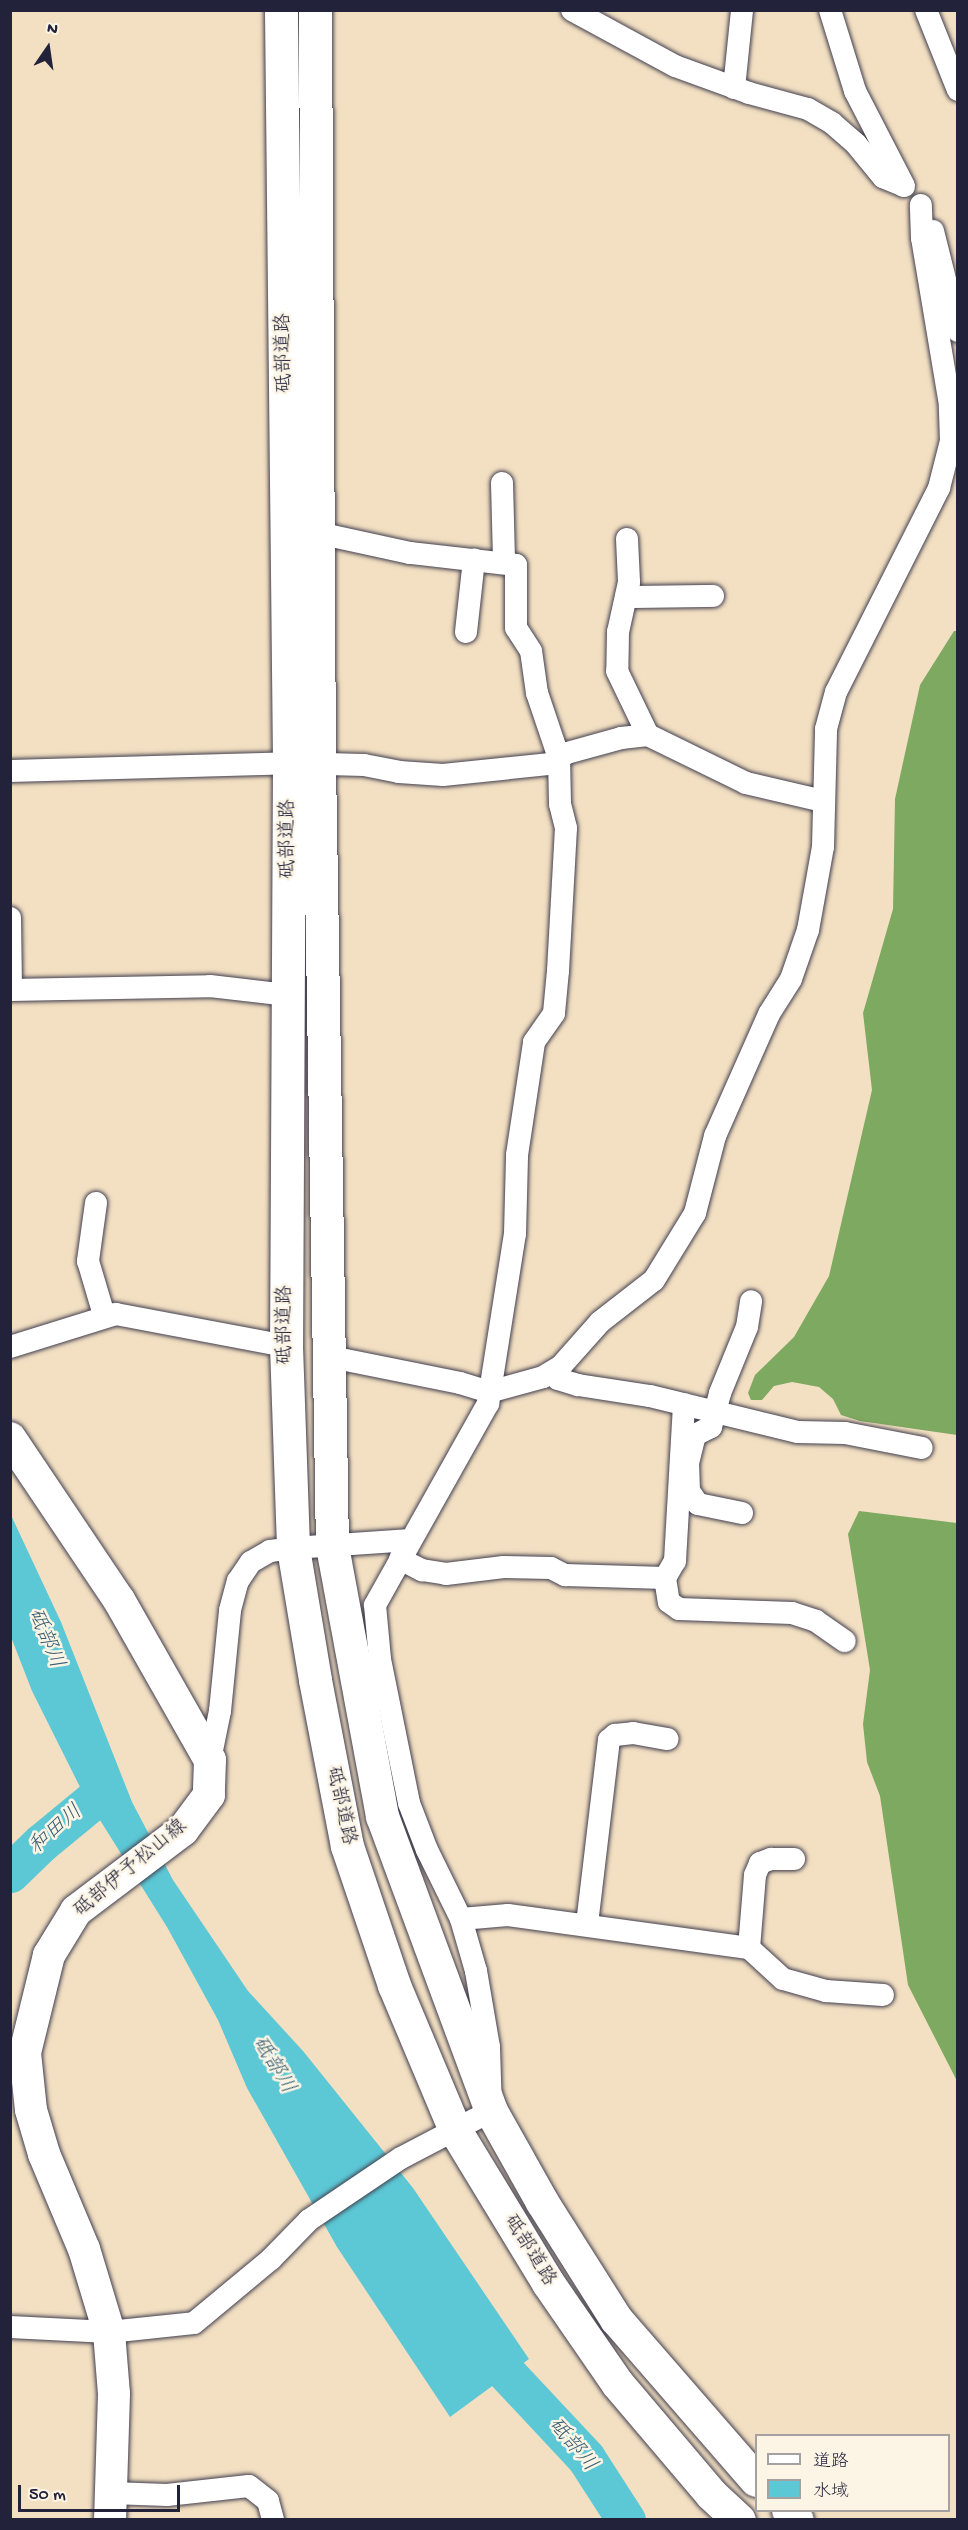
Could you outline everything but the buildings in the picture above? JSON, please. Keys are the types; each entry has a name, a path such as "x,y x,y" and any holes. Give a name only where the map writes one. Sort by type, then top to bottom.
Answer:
{"highway":[{"name":"砥部道路","path":"281,10 304,763 332,1546 382,1816 491,2111 542,2202 616,2319 746,2469"},
{"name":"砥部道路","path":"315,10 318,533 288,996 286,1346 293,1548 347,1846 394,1985 455,2130 548,2283 704,2507 739,2520"},
{"path":"704,2507 746,2469"}],"main road":[{"path":"10,1438 118,1600 210,1760"},
{"name":"砥部伊予松山線","path":"110,2506 114,2394 110,2332 84,2249 44,2154 16,2052 49,1955 76,1911 183,1830 209,1795 210,1760"}],"street":[{"path":"572,10 675,66 734,88 808,110 832,123 883,177 902,185"},
{"path":"734,88 742,10"},
{"path":"830,10 855,92 902,185 921,205 936,238 957,331"},
{"path":"926,10 957,90"},
{"path":"327,1356 460,1383 489,1392 552,1373 600,1322 654,1280 695,1213 715,1136 769,1014 790,979 808,930 819,889 826,729 836,692 939,488 951,441 950,405 922,238 921,205"},
{"path":"502,483 504,561"},
{"path":"10,2327 110,2332 194,2323 271,2259 309,2220 401,2158 491,2111 489,2047 476,1971 461,1919 427,1850 409,1803 380,1659 375,1605 488,1404 515,1234 517,1155 534,1042 554,1013 566,828 560,804 559,758 537,693 531,651 516,628 516,565 504,561 410,553 318,533"},
{"path":"627,539 626,597 618,632 617,671 648,735"},
{"path":"466,632 474,559"},
{"path":"626,597 656,599 713,596"},
{"path":"10,771 304,763 443,775 550,764 559,758 621,738 648,735 670,742 746,783 823,801"},
{"path":"10,918 11,990 210,986 288,996"},
{"path":"96,1203 88,1261 104,1315"},
{"path":"742,1513 698,1504 689,1491 688,1463 695,1435 711,1426 714,1412 747,1327 751,1301"},
{"path":"10,1347 104,1315 116,1314 286,1346"},
{"path":"552,1373 558,1379 578,1385 684,1404 798,1432 845,1433 922,1448"},
{"path":"684,1404 676,1550 665,1578 669,1602 679,1609 792,1613 816,1621 845,1641"},
{"path":"210,1760 220,1711 230,1610 238,1581 251,1562 270,1551 332,1546 406,1550 422,1570 446,1574 504,1567 551,1568 565,1575 665,1578"},
{"path":"587,1924 609,1740 615,1735 633,1733 667,1739"},
{"path":"749,1948 755,1875 760,1863 771,1859 794,1859"},
{"path":"461,1919 508,1915 587,1924 749,1948 783,1978 826,1991 883,1995"},
{"path":"110,2506 167,2495 249,2486 268,2501 273,2520"}],"green space":[{"path":"954,631 958,631 957,1435 860,1421 841,1415 833,1399 819,1387 792,1382 774,1386 762,1400 751,1400 748,1393 755,1375 794,1337 829,1276 872,1090 863,1013 893,909 895,799 920,685"},
{"path":"859,1511 957,1523 957,2081 908,1985 880,1796 867,1762 863,1724 870,1670 848,1534"}],"water":[{"path":"10,1513 61,1622 132,1802 173,1880 248,1991 303,2051 413,2188 529,2359 450,2417 337,2247 247,2088 218,2020 167,1927 83,1793 32,1691 11,1637"}],"waterway":[{"name":"和田川","path":"10,1873 41,1843 104,1791"},
{"name":"砥部川","path":"471,2335 586,2458 626,2520"}]}
